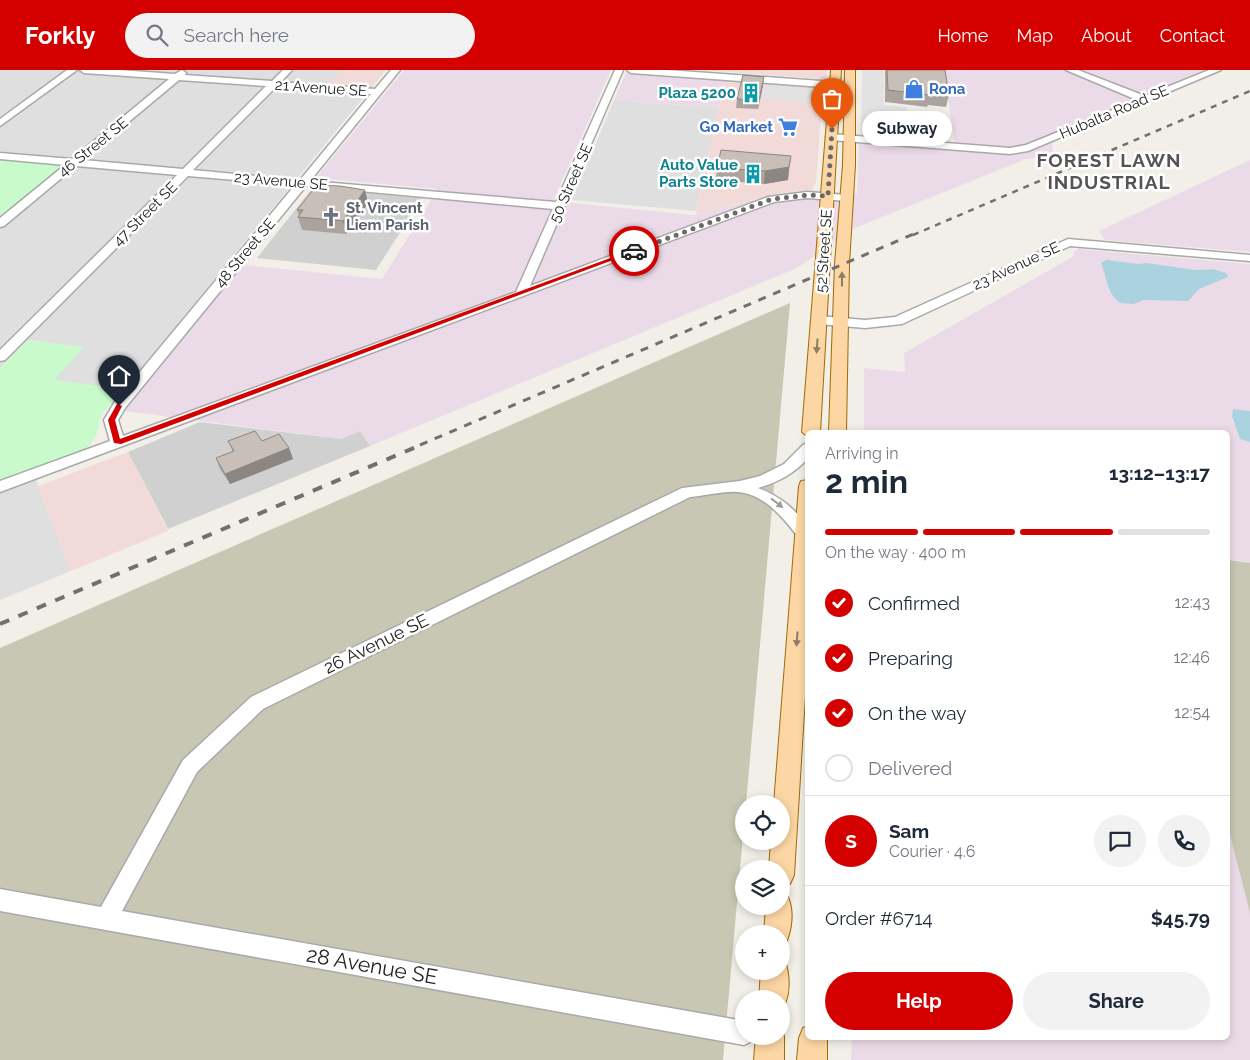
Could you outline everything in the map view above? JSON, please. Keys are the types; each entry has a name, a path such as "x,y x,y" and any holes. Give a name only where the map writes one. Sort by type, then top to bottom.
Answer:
{"main road":[{"name":"52 Street SE","path":"836,70 842,85 850,138 842,264 842,322 837,430"},
{"name":"52 Street SE","path":"811,430 832,137 842,85 850,70"},
{"path":"782,860 805,522"},
{"path":"812,1060 813,1040"}],"street":[{"path":"0,123 74,70"},
{"name":"21 Avenue SE","path":"84,70 182,74 274,84 378,92"},
{"name":"47 Street SE","path":"0,357 288,70"},
{"name":"48 Street SE","path":"118,443 111,420 119,406 396,70"},
{"name":"50 Street SE","path":"521,294 619,70"},
{"path":"631,70 842,85"},
{"path":"1070,70 1144,99"},
{"name":"Hubalta Road SE","path":"832,137 1010,151 1028,148 1218,70"},
{"name":"46 Street SE","path":"0,224 182,74"},
{"name":"23 Avenue SE","path":"0,156 561,206"},
{"path":"0,487 772,199 808,195 847,198"},
{"name":"23 Avenue SE","path":"819,320 864,324 898,321 1068,242 1250,258"},
{"path":"740,487 760,483 790,467 805,451"},
{"path":"740,487 770,497 786,509 804,534"},
{"name":"26 Avenue SE","path":"106,919 190,766 257,703 687,492 740,487"},
{"name":"28 Avenue SE","path":"0,900 735,1036"}],"shaded area":[{"path":"0,70 343,70 331,83 373,86 124,389 53,380 83,347 28,340 0,368"},
{"path":"343,70 386,70 373,86 330,83"},
{"path":"404,70 611,70 553,201 694,215 781,193 812,190 857,194 859,140 955,146 944,70 1217,70 1051,139 1054,156 1026,159 855,228 797,268 370,446 360,431 341,439 124,411 134,386 245,265 382,279 438,189 316,178"},
{"path":"700,70 827,70 826,79"},
{"path":"862,70 884,70 884,105 907,107 909,135 861,131"},
{"path":"627,71 726,77 719,108 614,100"},
{"path":"726,77 826,84 825,89 828,91 826,115 821,115 816,183 812,190 781,193 698,214 696,211"},
{"path":"765,85 822,89 821,103 763,99"},
{"path":"614,100 719,108 696,211 572,200"},
{"path":"1250,160 1250,252 1105,240 1099,231"},
{"path":"318,189 422,198 376,270 257,258 310,191"},
{"path":"1078,249 1250,264 1250,563 1230,560 1230,430 864,430 864,368 905,372 904,353 1074,256 1073,252"},
{"path":"790,303 747,795 735,795 735,850 742,850 741,860 735,860 736,915 723,1060 0,1060 0,648"},
{"path":"200,422 341,439 360,431 370,446 168,529 128,452"},
{"path":"128,452 168,531 71,571 38,486"},
{"path":"34,468 38,486 71,571 0,600 0,481"},
{"path":"1230,560 1250,563 1250,913 1230,835"},
{"path":"1230,834 1250,912 1250,1060 851,1060 852,1040 1230,1040"}],"green space":[{"path":"0,159 58,164 60,167 0,217"},
{"path":"28,340 84,347 54,380 124,389 101,415 96,437 86,449 0,481 0,368"}],"water":[{"path":"1106,260 1196,270 1213,269 1226,273 1228,277 1199,289 1188,301 1143,300 1134,304 1120,303 1112,295 1108,285 1101,263"},
{"path":"1233,409 1250,411 1250,442 1240,439 1232,416"}],"building":[{"path":"887,70 945,70 949,95 930,93 930,95 888,90"},
{"path":"743,75 764,77 759,100 737,99"},
{"path":"721,150 791,156 789,167 765,171 717,168"},
{"path":"317,185 365,190 343,221 298,217 303,210 297,210"},
{"path":"255,431 262,441 279,434 289,448 225,474 216,458 234,451 228,441"}],"railway":[{"path":"913,235 1250,91"},
{"path":"420,445 916,233"},
{"path":"0,624 423,444"}],"way so far":[{"path":"634,251 772,199 808,195 828,196 832,129"}],"place":[{"name":"Rona","path":"914,89"},
{"name":"Plaza 5200","path":"751,93"},
{"name":"Go Market","path":"788,127"},
{"name":"Subway","path":"832,129"},
{"name":"Auto Value Parts Store","path":"753,174"},
{"name":"St. Vincent Liem Parish","path":"331,217"}],"district":[{"name":"FOREST LAWN INDUSTRIAL","path":"1109,171"}],"route":[{"path":"119,406 111,420 118,443 634,251"}]}
